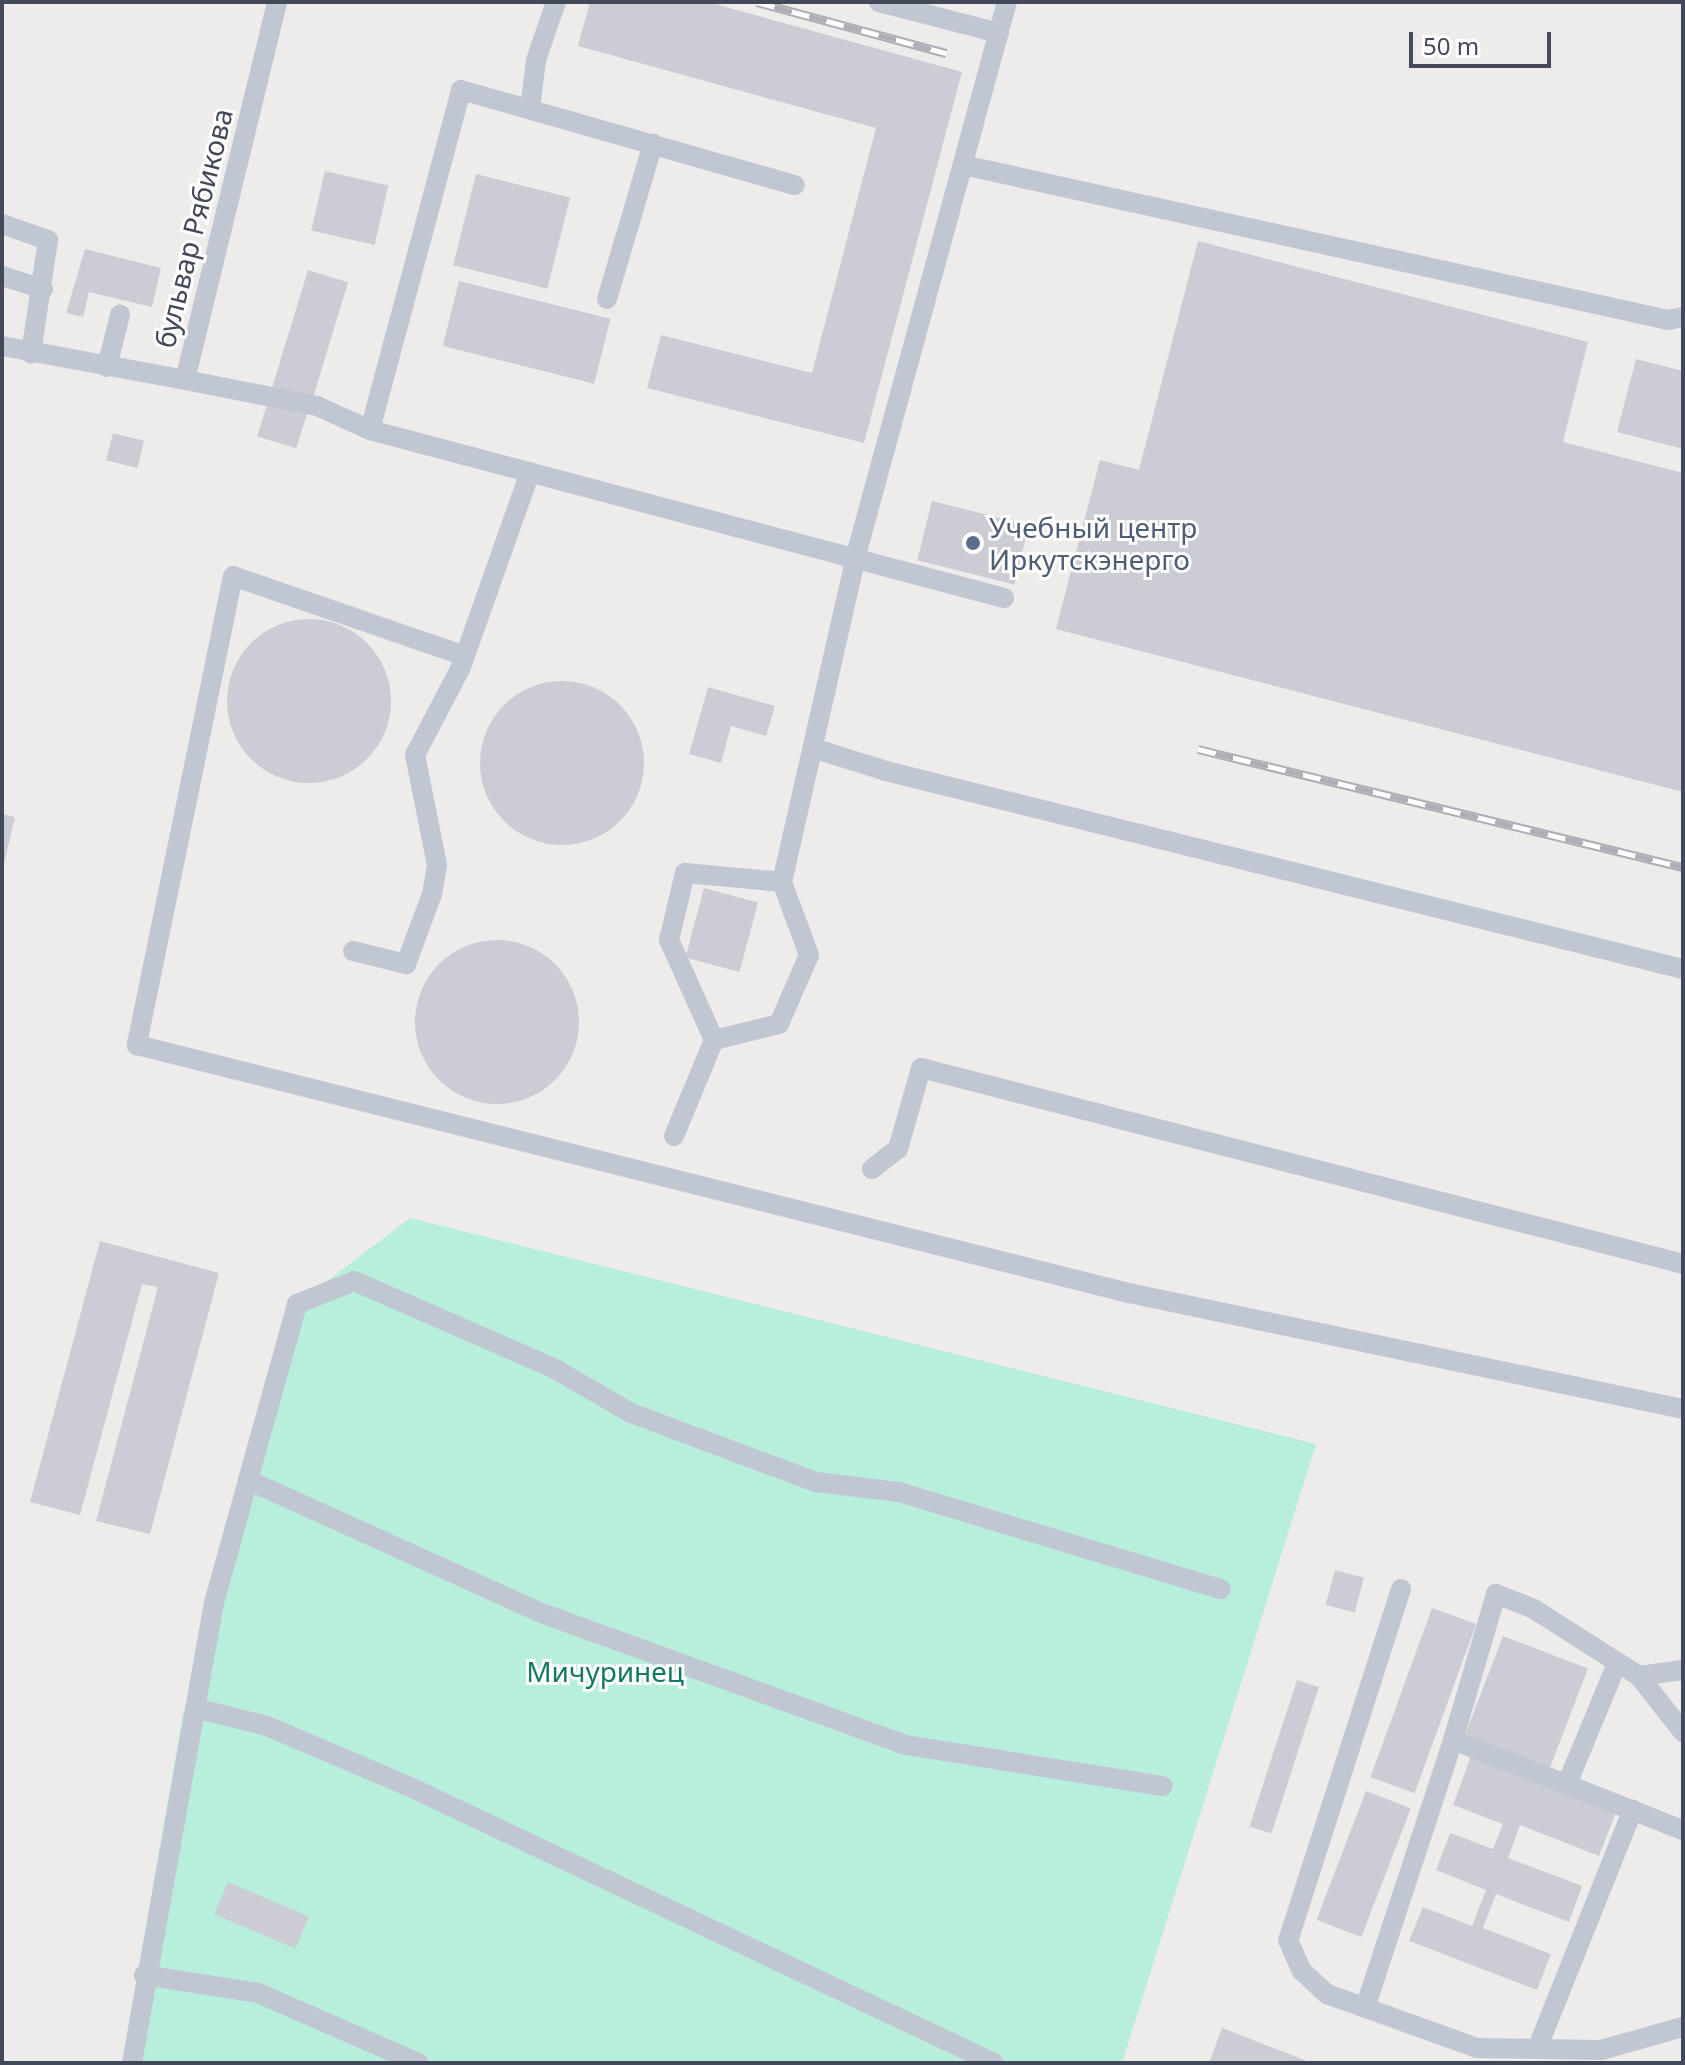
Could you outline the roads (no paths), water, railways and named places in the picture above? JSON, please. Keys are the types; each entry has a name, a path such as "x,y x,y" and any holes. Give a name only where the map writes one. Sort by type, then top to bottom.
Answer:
{"street":[{"name":"бульвар Рябикова","path":"2,346 31,354 185,380 277,2"},
{"path":"530,109 536,60 556,2"},
{"path":"879,2 999,33"},
{"path":"714,1040 779,1024 809,955 782,882 856,555 1007,2"},
{"path":"370,430 461,90 795,185"},
{"path":"607,299 653,144"},
{"path":"963,165 1668,320 1683,317"},
{"path":"2,224 48,240 31,354"},
{"path":"2,276 43,289"},
{"path":"107,367 120,315"},
{"path":"185,380 317,406 370,430 856,555 1004,598"},
{"path":"353,951 406,964 432,894 437,865 415,755 465,656 530,472"},
{"path":"465,656 233,576 137,1045 1129,1293 1683,1409"},
{"path":"813,748 886,771 1683,969"},
{"path":"674,1136 714,1040 669,940 685,873 782,882"},
{"path":"872,1169 898,1149 921,1068 1683,1264"},
{"path":"132,2063 144,1975 214,1603 297,1304 354,1281 555,1369 631,1413 816,1482 899,1492 1221,1589"},
{"path":"248,1480 544,1614 906,1745 1163,1786"},
{"path":"1401,1589 1288,1940 1302,1971 1327,1994 1477,2048 1601,2050 1683,2027"},
{"path":"1365,2008 1453,1740 1496,1594 1534,1609 1639,1676 1683,1732"},
{"path":"1567,1784 1617,1663"},
{"path":"1639,1676 1683,1670"},
{"path":"195,1708 267,1726 408,1786 994,2063"},
{"path":"1453,1740 1683,1830"},
{"path":"1537,2049 1633,1809"},
{"path":"144,1975 258,1993 418,2063"}],"railway":[{"path":"757,2 946,53"},
{"path":"1198,749 1683,867"}],"place":[{"name":"Учебный центр Иркутскэнерго","path":"973,543"}],"park label":[{"name":"Мичуринец","path":"605,1671"}]}
